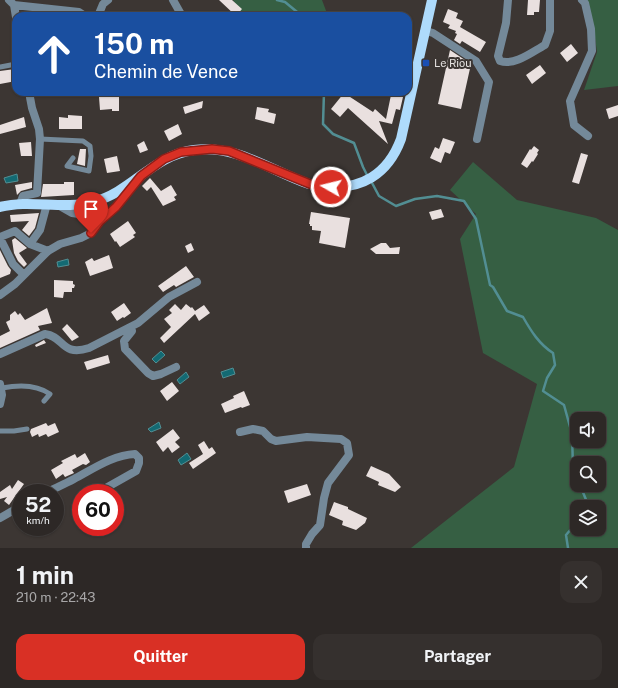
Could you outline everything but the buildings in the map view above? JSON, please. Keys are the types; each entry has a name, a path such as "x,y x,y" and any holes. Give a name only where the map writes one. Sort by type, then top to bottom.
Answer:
{"main road":[{"path":"412,91 432,0"},
{"path":"0,207 20,204 79,205 94,202 117,191 172,155 196,149 229,151 310,184 331,187 354,186 372,177 388,164 396,152 401,138 411,96"}],"street":[{"path":"100,12 103,4 108,0"},
{"path":"172,0 180,12"},
{"path":"508,0 506,23 498,56 500,61 504,62 519,60 545,45 550,32 550,0"},
{"path":"582,0 585,3 591,30 592,51 570,101 574,125 588,136"},
{"path":"14,12 11,2 79,12"},
{"path":"426,31 433,33 476,60 489,82 477,140"},
{"path":"20,204 23,196 37,193 40,139 30,96"},
{"path":"0,295 15,284 48,251 60,244 81,238 91,233 100,221 116,207 141,176"},
{"path":"30,244 40,230 52,204 72,213 93,216 100,221"},
{"path":"24,275 13,264 0,238 14,231 30,244 48,251"},
{"path":"0,354 45,334 51,334 70,349 81,350 89,348 131,327 152,312 169,297 197,282"},
{"path":"131,327 132,331 124,341 125,349 148,373 153,376 162,374 176,367"},
{"path":"0,404 2,395 1,386"},
{"path":"240,432 253,429 263,431 276,442 307,437 341,439 348,443 349,455 328,483 320,525 312,534 306,544 306,548"},
{"path":"64,484 98,465 128,454 135,454 139,458 136,471 113,484"},
{"path":"0,518 12,510"}],"lane":[{"path":"0,67 12,65"},
{"path":"40,139 83,141 90,146 91,156 89,171 67,166 73,158"},
{"path":"1,386 15,385 44,389 50,394 44,401"},
{"path":"0,431 27,429"}],"green space":[{"path":"233,0 322,0 326,12 240,12"},
{"path":"585,0 618,0 618,86 584,90 597,52 593,23"},
{"path":"473,162 517,200 596,218 618,230 618,548 411,548 514,467 537,384 483,353 460,239 476,214 450,190"}],"water":[{"path":"17,174 18,181 6,183 4,178"},
{"path":"68,259 69,265 58,267 57,262"},
{"path":"161,351 165,355 156,363 152,359"},
{"path":"233,368 235,374 223,378 221,372"},
{"path":"186,372 189,377 180,384 177,380"},
{"path":"159,422 161,428 151,432 148,429"},
{"path":"187,453 191,459 181,465 178,460"}],"waterway":[{"path":"277,0 285,2 297,12"},
{"path":"324,96 323,124 333,134 354,143 368,177"},
{"path":"371,181 379,196 396,206 415,199 437,196 464,201 476,219 490,285 493,287 507,311 523,317 539,341 553,353 555,365 547,378 543,391 564,405 572,434 573,456"},
{"path":"583,492 586,500"},
{"path":"568,548 566,535 570,530"}],"place":[{"name":"Le Riou","path":"426,63"}],"route":[{"path":"91,233 100,221 116,207 141,176 158,163 172,155 196,149 229,151 310,184 331,187"}]}
